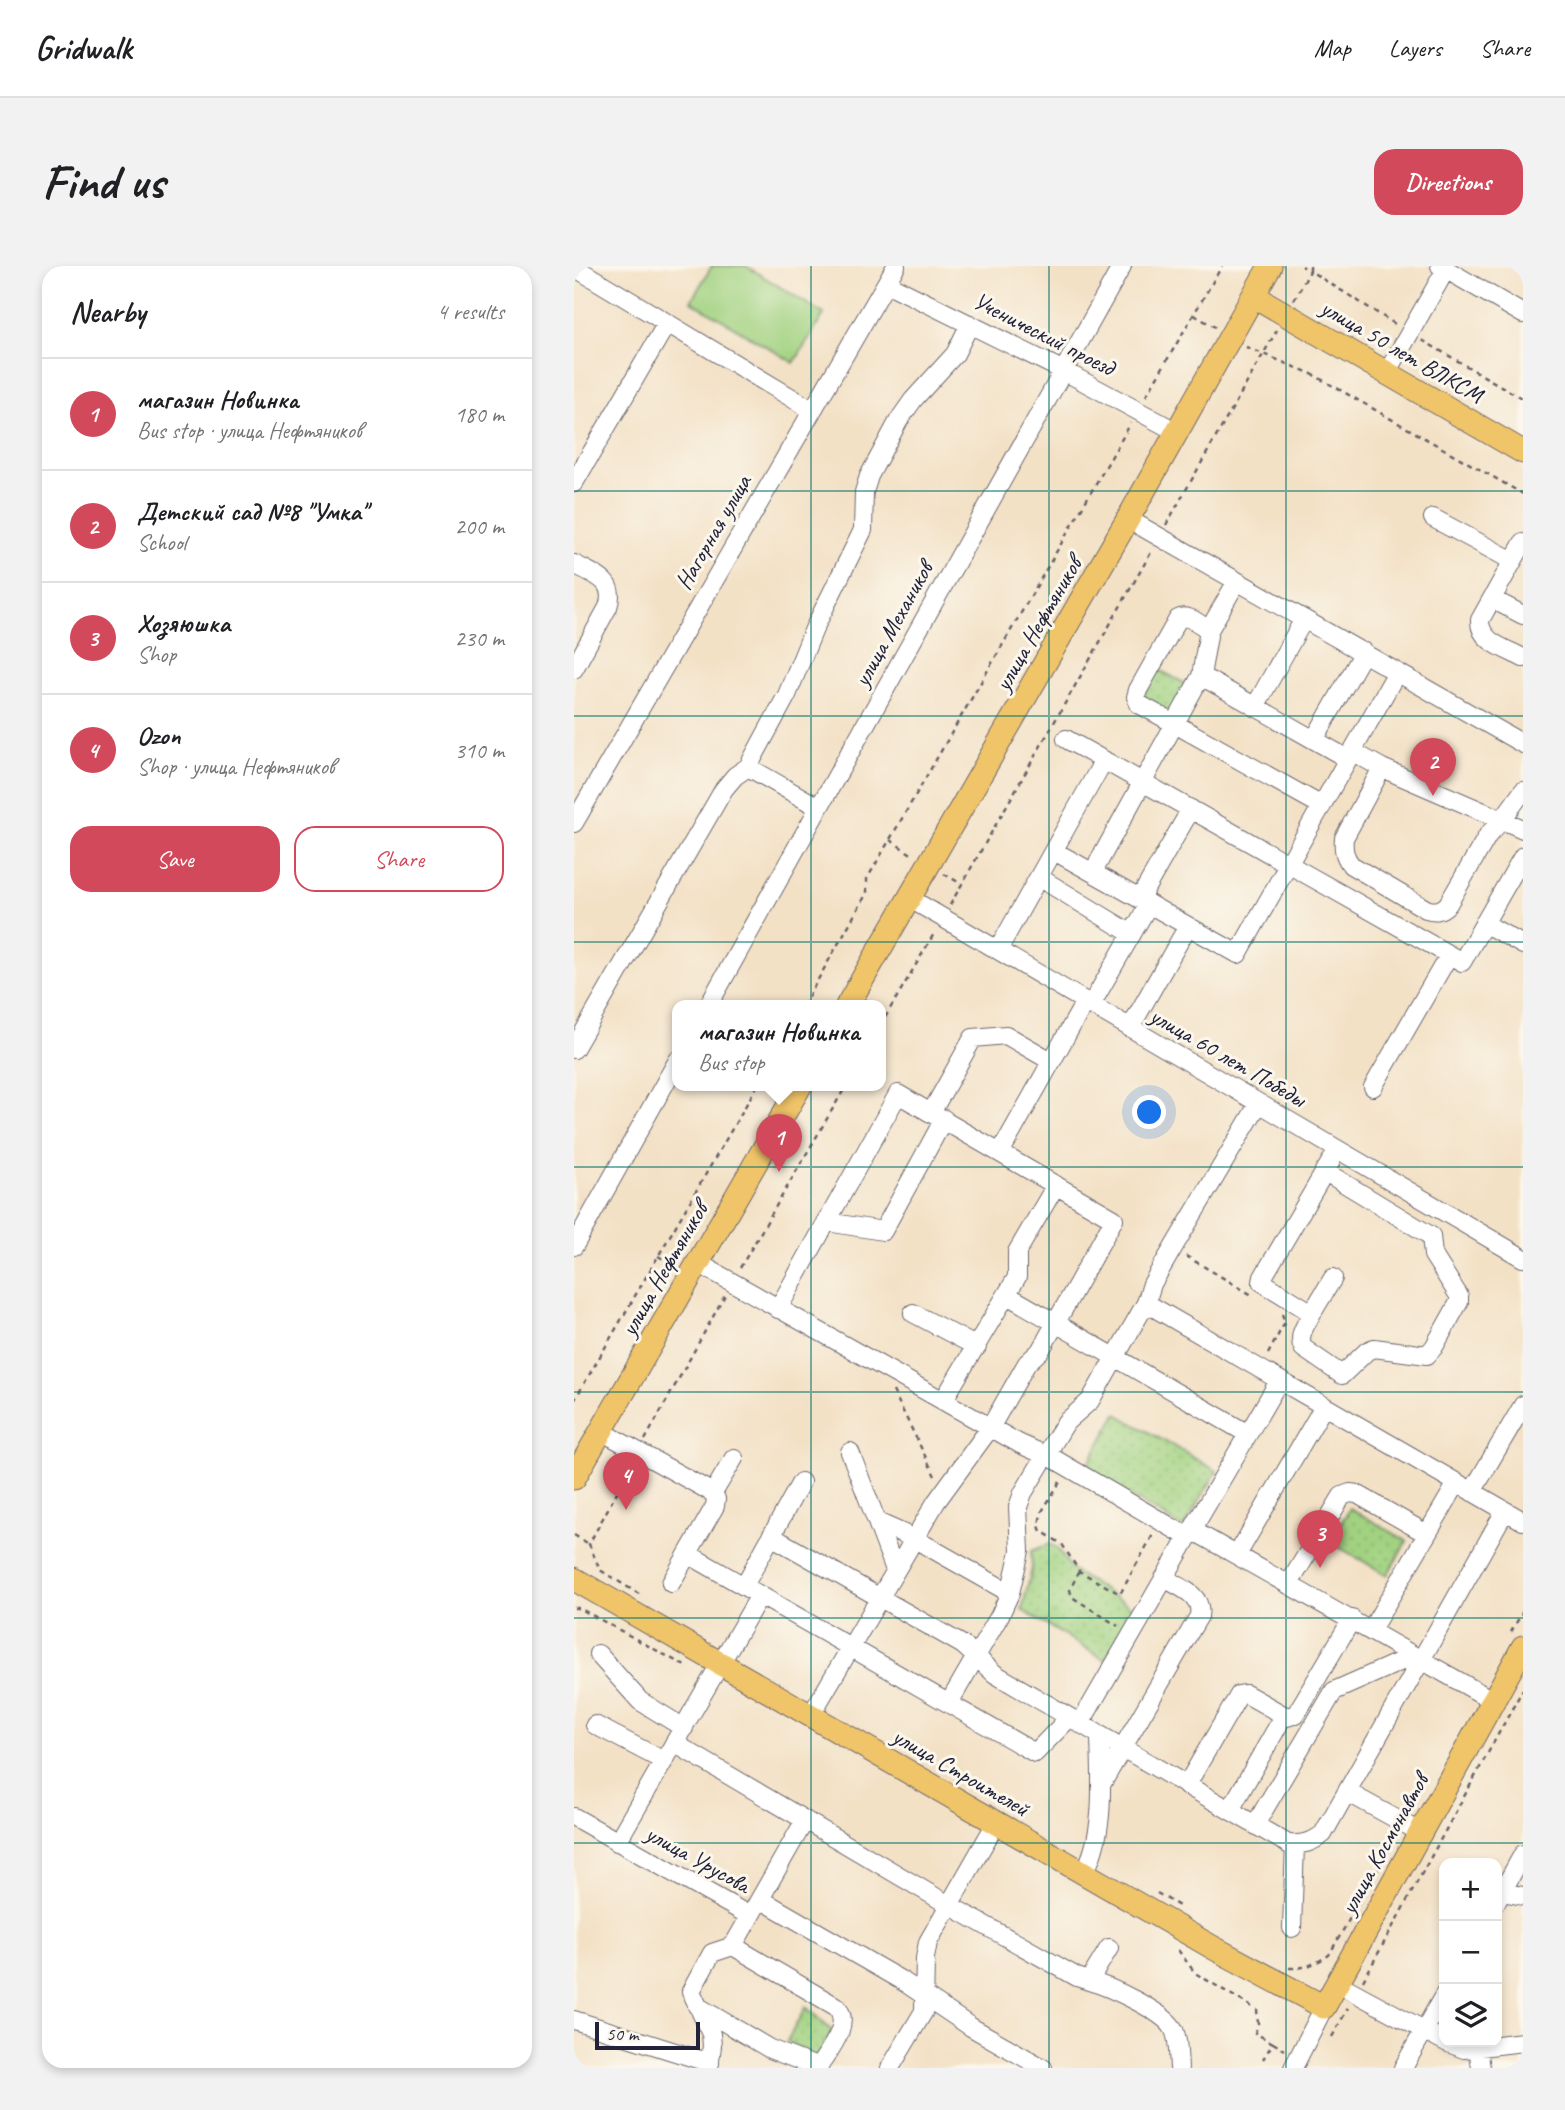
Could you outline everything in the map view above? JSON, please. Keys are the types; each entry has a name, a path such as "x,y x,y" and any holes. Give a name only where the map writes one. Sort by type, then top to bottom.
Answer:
{"main road":[{"name":"улица Нефтяников","path":"850,1000 1128,519 1270,266"},
{"name":"улица 50 лет ВЛКСМ","path":"1254,296 1523,452"},
{"name":"улица Нефтяников","path":"574,1478 580,1454 601,1431 797,1091"},
{"name":"улица Строителей","path":"574,1579 715,1671 811,1715 1212,1947 1324,2007"},
{"name":"улица Космонавтов","path":"1324,2007 1346,1988 1420,1832 1492,1700 1517,1672 1523,1647"}],"street":[{"name":"Нагорная улица","path":"574,823 896,266"},
{"name":"улица Механиков","path":"711,1000 1122,266"},
{"path":"574,267 812,410"},
{"path":"1387,373 1443,268 1523,314"},
{"name":"Ученический проезд","path":"887,283 1064,371 1177,432"},
{"path":"574,483 667,323"},
{"path":"574,1049 724,789 735,776 748,767 787,695 814,629 863,530 864,492 869,476 899,420 913,400 955,354 970,324"},
{"path":"1433,518 1513,561"},
{"path":"1128,519 1523,744"},
{"path":"1523,543 1480,620 1479,629 1485,637 1523,658"},
{"path":"574,564 607,583 612,597 574,669"},
{"path":"1093,872 1201,676 1209,630 1237,581"},
{"path":"1492,599 1523,615"},
{"path":"1209,630 1188,617 1178,619 1138,690 1136,697 1139,704 1322,806"},
{"path":"1255,707 1304,619"},
{"path":"1314,740 1364,652"},
{"path":"1055,851 1238,954 1397,671"},
{"path":"1201,676 1314,740 1523,829"},
{"path":"1066,739 1462,962 1523,856"},
{"path":"998,950 1104,760"},
{"path":"748,767 818,807"},
{"path":"1382,768 1344,838 1345,857 1351,865 1426,909 1434,911 1448,904 1488,835 1523,791"},
{"path":"1000,1153 1051,1061 1132,934 1144,901 1191,809"},
{"path":"1040,878 1132,934"},
{"name":"улица 60 лет Победы","path":"909,898 1445,1212 1522,1254"},
{"path":"1484,923 1523,945"},
{"path":"1130,1028 1188,926"},
{"path":"1373,1087 1449,955"},
{"path":"827,1222 883,1231 973,1038 1006,1035 1051,1061"},
{"path":"574,1246 672,1069"},
{"path":"778,1309 898,1094 1114,1219 1040,1351 1027,1363 990,1428 943,1491 913,1538 811,1715"},
{"path":"949,1703 1000,1615 1010,1592 1020,1551 1020,1501 1066,1422 1090,1401 1146,1303 1152,1284 1259,1103"},
{"path":"1312,1313 1262,1282 1338,1149"},
{"path":"1324,1171 1431,1236"},
{"path":"943,1401 1017,1277 1017,1252 1056,1185"},
{"path":"1333,1278 1302,1331 1300,1338 1303,1348 1342,1375 1374,1348 1427,1355 1434,1348 1459,1302 1459,1296 1433,1255 1431,1236 1445,1212"},
{"path":"698,1263 990,1428 1069,1467 1161,1522 1237,1555 1492,1700"},
{"path":"1007,1295 1248,1434"},
{"path":"1146,1303 1523,1521"},
{"path":"913,1312 977,1347"},
{"path":"688,1554 1035,1753 1074,1721 1132,1634 1279,1381"},
{"path":"1371,1630 1427,1534 1523,1405"},
{"path":"1237,1555 1324,1406"},
{"path":"601,1431 713,1493 716,1499 715,1506 671,1583"},
{"path":"849,1452 895,1570"},
{"path":"713,1493 734,1458"},
{"path":"617,1842 715,1671 752,1591 771,1536 801,1482"},
{"path":"1289,1584 1342,1496 1346,1494 1357,1494 1427,1534"},
{"path":"771,1536 963,1644 995,1674 1074,1721 1294,1845 1313,1842 1323,1834 1417,1658 1505,1511"},
{"path":"877,1522 913,1538 1010,1592"},
{"path":"1101,1785 1199,1616 1201,1607 1196,1598 1164,1578"},
{"path":"1186,1786 1239,1695 1247,1693 1287,1717 1296,1714 1352,1619"},
{"path":"598,1654 640,1701 684,1727"},
{"path":"1255,1825 1334,1691 1417,1658"},
{"path":"596,1725 663,1762"},
{"path":"1230,1810 1278,1726"},
{"path":"1084,1874 1095,1846 1101,1785 1100,1736"},
{"path":"674,1743 949,1905 1077,1977 1109,1986 1166,2020 1174,2028 1177,2039 1179,2068"},
{"path":"1347,1792 1420,1832"},
{"name":"улица Урусова","path":"574,1817 750,1916 733,1946"},
{"path":"750,1916 804,1820"},
{"path":"890,2068 924,2011 926,1950 996,1823"},
{"path":"1292,1928 1294,1845"},
{"path":"1502,1891 1523,1854"},
{"path":"1502,1896 1523,1896"},
{"path":"760,1899 904,1982 925,1998 1043,2068"},
{"path":"574,2020 710,2065 711,2034 696,2005 692,1996 691,1987 712,1953 733,1946 836,2007 843,2020 818,2068 771,2049 696,2005"},
{"path":"1089,1981 1110,1948"},
{"path":"1346,1988 1439,2038"},
{"path":"1404,2068 1439,2005"},
{"name":"улица Космонавтов","path":"1293,2068 1324,2007"},
{"path":"1459,2047 1478,2049 1523,2042"},
{"path":"771,2049 776,2068"},
{"path":"1478,2049 1481,2068"}],"path":[{"path":"806,1000 867,893 867,879 1222,266"},
{"path":"886,1016 1310,271 1303,266"},
{"path":"1194,315 1215,327"},
{"path":"1243,346 1312,374 1523,494"},
{"path":"890,841 913,855"},
{"path":"941,872 962,884"},
{"path":"574,1401 754,1091"},
{"path":"1173,1248 1259,1300"},
{"path":"658,1256 675,1266"},
{"path":"1259,1369 1285,1322 1281,1312"},
{"path":"894,1392 943,1491"},
{"path":"1069,1467 1041,1513 1039,1526 1045,1534 1062,1544 1079,1571 1120,1594 1161,1522"},
{"path":"574,1535 589,1544"},
{"path":"1079,1571 1070,1590 1072,1597 1132,1634"},
{"path":"574,1608 715,1671"},
{"path":"1332,2037 1346,1988 1523,1689"},
{"path":"1179,1950 1195,1973 1256,2010 1258,2024 1255,2033 1273,2043 1263,2059"}],"green space":[{"path":"712,266 746,266 824,314 794,363 691,301"},
{"path":"1157,669 1186,684 1170,713 1142,698"},
{"path":"1117,1414 1217,1471 1183,1528 1085,1469"},
{"path":"1350,1508 1407,1541 1387,1575 1330,1542"},
{"path":"1050,1544 1057,1548 1073,1571 1135,1609 1105,1660 1022,1610 1032,1568 1031,1551"},
{"path":"806,2007 832,2031 817,2058 787,2041"}],"place":[{"name":"Детский сад №8 \"Умка\"","path":"1433,796"},
{"name":"магазин Новинка","path":"779,1172"},
{"name":"Ozon","path":"626,1510"},
{"name":"Хозяюшка","path":"1320,1568"}]}
